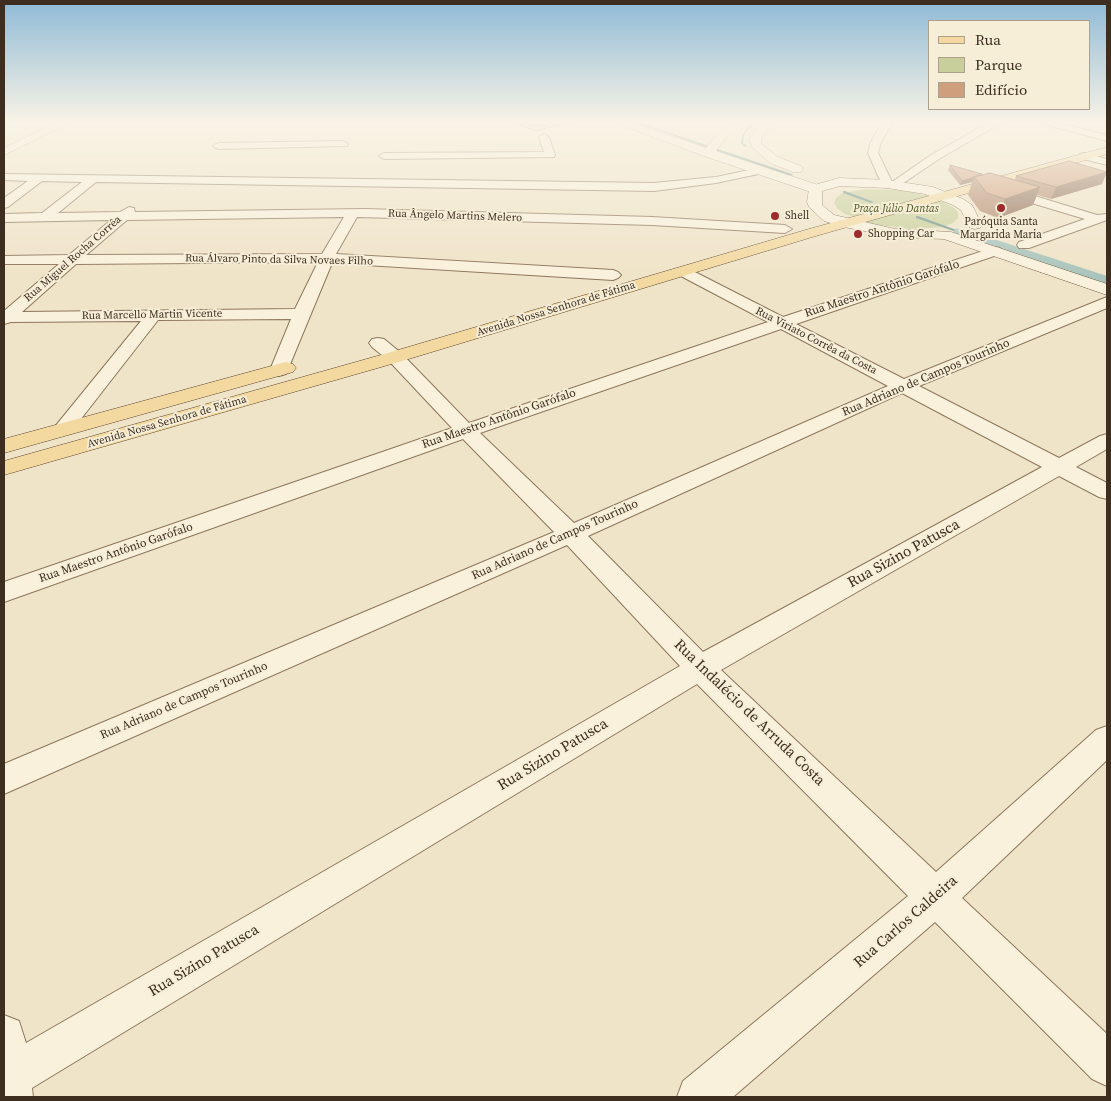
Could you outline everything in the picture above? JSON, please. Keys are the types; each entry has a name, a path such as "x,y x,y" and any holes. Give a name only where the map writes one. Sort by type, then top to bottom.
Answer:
{"main road":[{"name":"Avenida Nossa Senhora de Fátima","path":"378,350 684,272 928,190 984,174"},
{"name":"Avenida Nossa Senhora de Fátima","path":"4,468 613,275 784,230 837,221 944,196 1017,174"},
{"name":"Avenida Nossa Senhora de Fátima","path":"4,446 306,363"}],"street":[{"path":"193,180 201,174"},
{"path":"249,181 257,174"},
{"path":"305,182 313,174"},
{"path":"366,183 372,174"},
{"path":"4,177 387,183 438,179 459,174"},
{"path":"553,174 653,196 743,174"},
{"path":"770,174 800,184 816,179"},
{"path":"806,174 816,179 839,182 891,184 928,190 967,208 974,218 971,227"},
{"path":"886,174 891,184"},
{"path":"891,184 907,174"},
{"path":"4,204 39,178"},
{"path":"45,217 94,178"},
{"path":"816,179 814,202 816,207 837,221 895,233 949,234 998,241 1024,245 1052,254"},
{"path":"152,191 166,180"},
{"path":"279,370 301,314 327,258 358,214 387,183"},
{"path":"982,184 1103,217"},
{"path":"652,221 653,196"},
{"name":"Rua Miguel Rocha Corrêa","path":"4,318 138,203"},
{"name":"Rua Ângelo Martins Melero","path":"4,218 124,215 358,214 652,221 784,230"},
{"path":"1024,245 1103,217"},
{"path":"949,234 971,227 1107,290"},
{"name":"Rua Maestro Antônio Garófalo","path":"4,592 465,430 781,323 998,241"},
{"name":"Rua Álvaro Pinto da Silva Novaes Filho","path":"4,260 327,258 613,275"},
{"name":"Rua Viriato Corrêa da Costa","path":"684,272 1107,492"},
{"name":"Rua Adriano de Campos Tourinho","path":"4,779 571,534 903,386 1107,302"},
{"name":"Rua Marcello Martin Vicente","path":"4,318 301,314"},
{"path":"63,429 154,315"},
{"name":"Rua Indalécio de Arruda Costa","path":"378,350 465,430 571,534 700,668 937,896 1107,1064"},
{"name":"Rua Sizino Patusca","path":"7,1073 700,668 1107,440"},
{"name":"Rua Carlos Caldeira","path":"699,1097 937,896 1107,740"}],"green space":[{"name":"Praça Júlio Dantas","path":"866,189 898,190 931,196 953,207 958,212 958,218 953,223 943,227 910,229 873,224 845,214 834,203 836,198 842,193"}],"building":[{"path":"957,174 981,174 962,181"},
{"path":"995,174 1040,187 1005,199 987,193 974,177"},
{"path":"1022,174 1099,174 1056,187 1016,176"}],"waterway":[{"path":"844,192 872,202"},
{"path":"917,217 960,232"},
{"path":"960,232 1107,281"}],"place":[{"name":"Paróquia Santa Margarida Maria","path":"1001,208"},
{"name":"Shell","path":"775,216"},
{"name":"Shopping Car","path":"858,234"}]}
